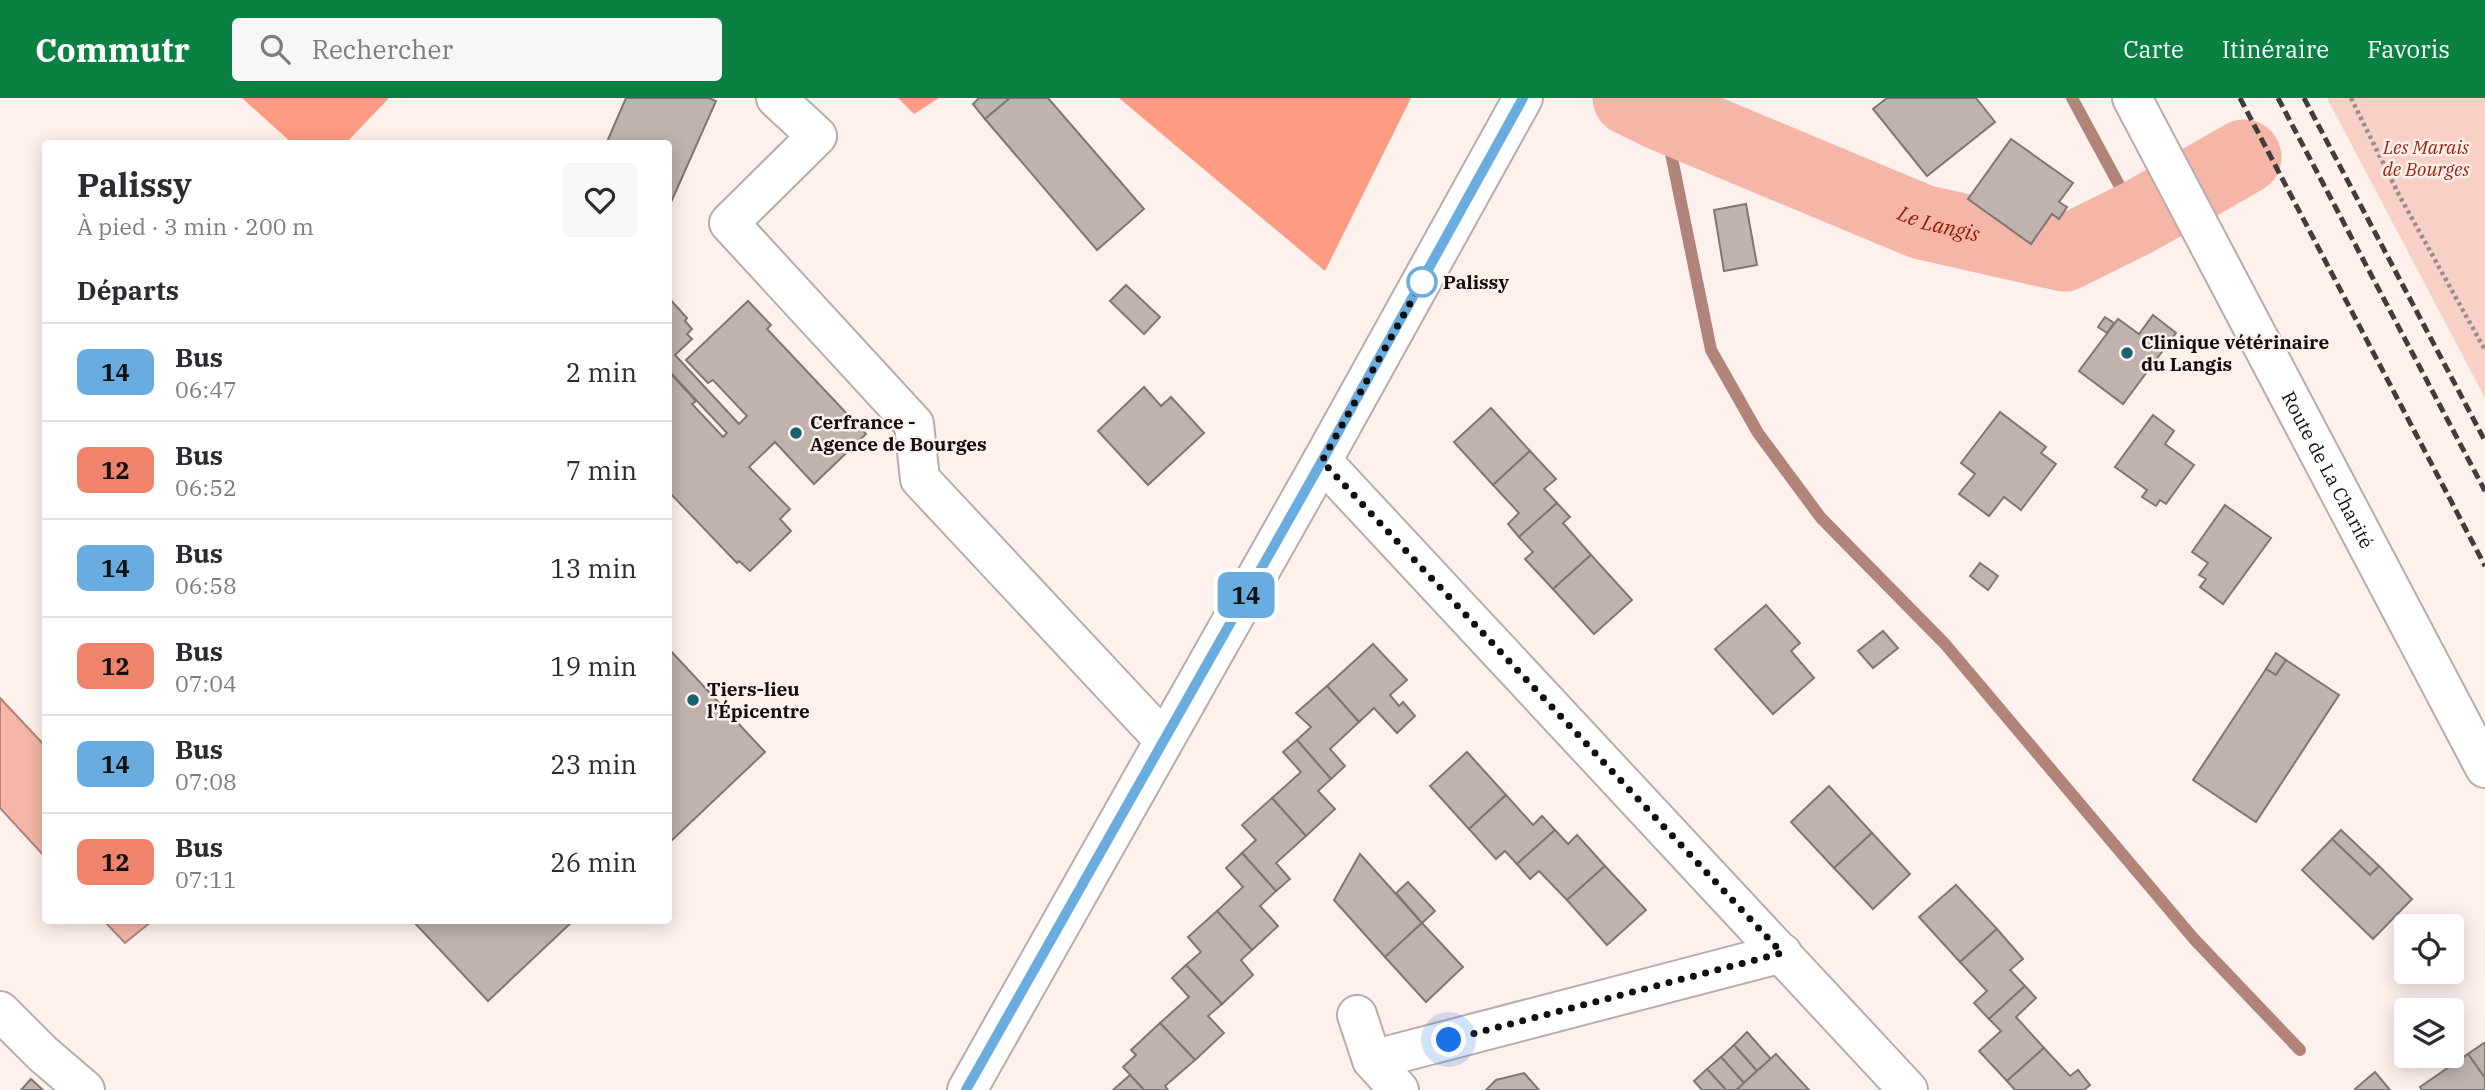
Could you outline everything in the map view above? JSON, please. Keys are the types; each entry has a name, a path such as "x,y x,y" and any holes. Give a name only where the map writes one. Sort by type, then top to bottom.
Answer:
{"main road":[{"path":"776,98 817,136 729,223 914,425 920,480 1163,739"},
{"path":"967,1090 1322,461 1523,98"},
{"name":"Route de La Charité","path":"2132,98 2485,768"},
{"path":"1322,461 1908,1090"},
{"path":"1372,1060 1782,953"},
{"path":"0,1011 43,1054 85,1090"},
{"path":"1357,1015 1372,1060 1399,1090"}],"path":[{"path":"2351,98 2399,195 2485,350"}],"green space":[{"name":"Les Marais de Bourges","path":"2327,98 2485,98 2485,398"}],"shaded area":[{"path":"242,98 389,98 349,140 289,140"},
{"path":"898,98 939,98 914,114"},
{"path":"1119,98 1411,98 1325,271"},
{"path":"0,698 42,743 42,854 0,808"},
{"path":"107,924 148,924 125,943"}],"building":[{"path":"626,98 709,98 716,101 672,200 672,140 608,140"},
{"path":"979,98 1010,98 985,119 973,104"},
{"path":"1010,98 1048,98 1144,209 1097,250 985,119"},
{"path":"1887,98 1976,98 1995,122 1927,176 1873,109"},
{"path":"2011,139 2073,183 2059,202 2067,207 2059,219 2052,214 2031,244 1968,199"},
{"path":"1746,204 1757,265 1724,271 1714,210"},
{"path":"1126,285 1160,317 1144,334 1110,301"},
{"name":"Cerfrance - Agence de Bourges","path":"672,301 687,318 685,321 692,329 687,334 692,339 675,355 739,424 747,416 713,380 708,383 686,360 748,301 771,325 767,329 866,434 814,484 775,442 749,467 790,509 780,519 791,531 750,571 739,561 737,563 672,495 672,375 696,401 692,404 723,437 727,433 672,374"},
{"name":"Clinique vétérinaire du Langis","path":"2153,315 2176,333 2123,404 2079,371 2118,319 2139,334"},
{"path":"2105,317 2114,323 2107,333 2098,327"},
{"path":"1144,387 1161,406 1171,397 1204,433 1148,485 1098,431"},
{"path":"1491,408 1530,451 1493,485 1454,442"},
{"path":"2000,412 2046,447 2041,453 2056,464 2021,510 2004,497 1989,516 1959,494 1975,474 1961,463"},
{"path":"2153,415 2174,431 2165,444 2194,465 2166,504 2160,500 2156,506 2142,497 2147,490 2115,467"},
{"path":"1530,451 1556,479 1544,489 1557,503 1519,537 1508,524 1519,513 1493,485"},
{"path":"1557,503 1570,517 1563,523 1591,555 1553,589 1525,559 1533,552 1519,537"},
{"path":"2225,505 2271,538 2223,604 2200,587 2206,579 2199,575 2208,563 2192,552"},
{"path":"1591,555 1632,600 1594,634 1553,589"},
{"path":"1980,563 1998,576 1988,590 1970,576"},
{"path":"1766,605 1800,643 1791,651 1814,678 1773,714 1715,649"},
{"path":"1883,631 1898,648 1873,668 1858,651"},
{"path":"1373,644 1407,680 1390,695 1399,706 1403,702 1415,716 1397,733 1374,708 1359,722 1327,686"},
{"name":"Tiers-lieu l'Épicentre","path":"672,652 765,752 672,840"},
{"path":"2276,653 2286,660 2276,675 2266,669"},
{"path":"2286,660 2339,695 2256,822 2193,780 2266,669 2276,675"},
{"path":"1327,686 1359,722 1330,749 1345,766 1331,779 1297,740 1311,727 1296,713"},
{"path":"1297,740 1331,779 1318,791 1335,809 1306,836 1272,798 1301,772 1283,752"},
{"path":"1467,752 1506,795 1469,829 1430,786"},
{"path":"1829,786 1872,833 1834,868 1791,822"},
{"path":"1506,795 1533,825 1542,816 1555,830 1517,864 1505,851 1496,859 1469,829"},
{"path":"1272,798 1306,836 1276,863 1290,879 1276,891 1242,853 1256,840 1242,825"},
{"path":"1555,830 1568,844 1577,835 1605,866 1567,900 1539,871 1530,879 1517,864"},
{"path":"2341,830 2379,866 2370,875 2332,839"},
{"path":"1872,833 1910,874 1873,909 1834,868"},
{"path":"2332,839 2370,875 2379,866 2412,899 2397,914 2394,914 2394,917 2373,939 2302,870"},
{"path":"1242,853 1276,891 1260,906 1278,926 1252,950 1217,911 1243,887 1226,868"},
{"path":"1360,854 1422,923 1385,957 1334,900"},
{"path":"1605,866 1646,910 1607,945 1567,900"},
{"path":"1408,882 1435,911 1422,923 1396,893"},
{"path":"1956,885 1997,929 1960,962 1919,917"},
{"path":"1217,911 1252,950 1241,960 1253,975 1222,1004 1186,965 1201,952 1188,937"},
{"path":"1422,923 1463,967 1426,1002 1385,957"},
{"path":"416,924 570,924 488,1001"},
{"path":"1997,929 2023,959 2010,970 2025,986 1989,1019 1974,1003 1987,991 1960,962"},
{"path":"1186,965 1222,1004 1208,1016 1224,1033 1195,1060 1160,1023 1189,997 1172,978"},
{"path":"2025,986 2036,998 2016,1017 2044,1048 2007,1081 1979,1051 2001,1031 1989,1019"},
{"path":"1160,1023 1195,1060 1165,1086 1168,1090 1144,1090 1123,1067 1136,1055 1131,1050"},
{"path":"1747,1032 1771,1059 1757,1071 1734,1045"},
{"path":"2484,1043 2485,1045 2485,1078 2468,1054"},
{"path":"1734,1045 1757,1071 1744,1083 1721,1057"},
{"path":"2044,1048 2070,1076 2078,1070 2090,1085 2084,1090 2015,1090 2007,1081"},
{"path":"1776,1054 1809,1090 1738,1088"},
{"path":"2468,1054 2485,1078 2485,1090 2422,1090 2420,1087 2448,1068 2464,1068 2464,1057"},
{"path":"1721,1057 1744,1083 1736,1090 1726,1090 1707,1069"},
{"path":"1707,1069 1726,1090 1702,1090 1694,1081"},
{"path":"2375,1072 2390,1090 2355,1089"},
{"path":"1524,1073 1539,1090 1486,1090 1496,1080"},
{"path":"1130,1075 1144,1090 1113,1090"},
{"path":"31,1079 43,1090 21,1090"}],"waterway":[{"name":"Le Langis","path":"1630,98 1922,222 2064,254 2137,218 2244,157"},
{"path":"1663,98 1663,114 1711,350 1758,433 1821,518 1945,644 2194,939 2300,1050"},
{"path":"2072,98 2137,218"}],"railway":[{"path":"2240,98 2485,566"},
{"path":"2278,98 2485,491"},
{"path":"2304,98 2485,441"}],"bus line":[{"name":"14","path":"966,1090 1322,461 1523,98"}],"place":[{"name":"Palissy","path":"1422,282"},
{"name":"Clinique vétérinaire du Langis","path":"2127,353"},
{"name":"Cerfrance - Agence de Bourges","path":"796,433"},
{"name":"Tiers-lieu l'Épicentre","path":"693,700"}],"route":[{"path":"1422,282 1322,461 1782,953 1449,1040"}]}
